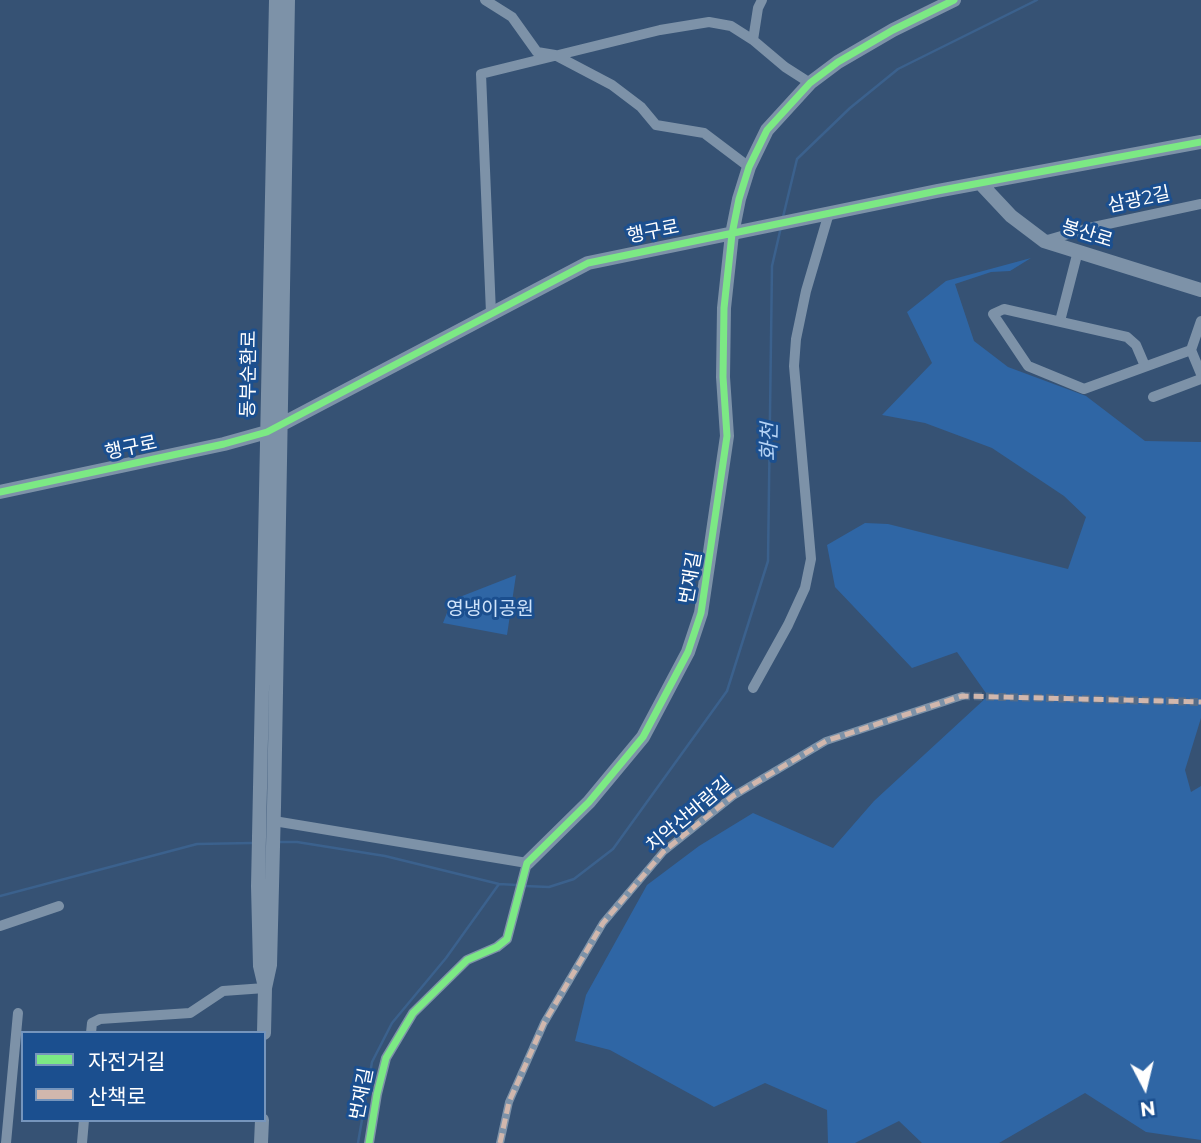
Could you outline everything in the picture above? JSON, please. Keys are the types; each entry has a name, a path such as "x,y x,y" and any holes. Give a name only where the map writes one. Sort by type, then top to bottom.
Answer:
{"street":[{"name":"동부순환로","path":"265,988 270,965 265,885 274,429 276,0"},
{"name":"동부순환로","path":"274,429 288,0"},
{"path":"485,0 512,17 537,52 555,55 612,85 640,107 656,125 704,133 750,167"},
{"path":"753,40 758,8 762,0"},
{"path":"732,234 739,199 750,167 768,130 810,83 838,62 954,0"},
{"path":"491,313 481,75 660,30 709,22 731,26 810,83"},
{"path":"752,688 805,588 811,559 794,366 796,339 806,291 829,213 1201,142"},
{"name":"봉산로","path":"980,183 1011,216 1044,241 1201,290"},
{"name":"삼광2길","path":"1044,241 1089,228 1201,204"},
{"name":"행구로","path":"0,492 224,444 274,429 588,262 829,213"},
{"name":"번재길","path":"369,1143 386,1058 413,1013 467,960 497,947 507,939 526,867 589,802 643,737 688,652 701,613 727,436 723,377 724,308 732,234"},
{"path":"1060,321 1078,251"},
{"path":"1145,366 1136,345 1127,337 1004,309 993,314 1028,366 1084,389 1191,350"},
{"path":"1201,321 1191,350 1201,374"},
{"path":"1153,397 1201,379"},
{"name":"치악산바람길","path":"500,1143 509,1102 544,1023 603,923 664,851 733,796 825,741 962,696"},
{"path":"267,827 526,867"},
{"path":"0,926 59,906"},
{"path":"91,1031 92,1023 100,1019 190,1013 223,991 265,988 264,1031"},
{"path":"5,1143 18,1013"},
{"path":"82,1143 84,1122"},
{"path":"261,1143 262,1122"}],"green space":[{"path":"1031,258 1010,271 991,272 955,284 974,341 1008,367 1086,396 1145,441 1201,442 1201,718 1185,770 1191,792 1201,786 1201,1140 1146,1132 1085,1093 999,1143 922,1143 899,1121 855,1143 828,1143 827,1110 765,1083 714,1107 610,1050 575,1041 586,995 647,885 699,846 753,813 833,848 874,801 988,696 957,652 912,668 835,587 827,545 865,523 888,524 1068,569 1086,517 1064,496 992,448 925,423 882,415 932,363 907,312 946,281"},
{"name":"영냉이공원","path":"516,575 507,635 443,623 452,600"}],"waterway":[{"name":"화천","path":"783,217 797,159 850,108 898,69 1037,0"},
{"name":"화천","path":"524,886 549,887 574,879 613,849 727,691 768,561 772,266 781,227"},
{"path":"280,842 297,842 385,856 499,884 517,885"},
{"path":"0,896 197,844 252,843"},
{"path":"358,1143 372,1062 392,1023 446,958 499,884"}],"tunnel":[{"path":"962,696 1201,702"}],"marked path":[{"path":"500,1143 509,1102 544,1023 603,923 664,851 733,796 826,741 962,696 1201,702"}],"cycle path":[{"path":"369,1143 386,1058 413,1013 467,960 497,947 507,939 527,863 589,802 643,737 688,652 701,613 727,436 723,377 724,308 732,234 749,167 767,130 810,83 838,62 893,30 954,0"},
{"path":"0,492 224,444 267,432 588,263 937,191 1201,142"}]}
